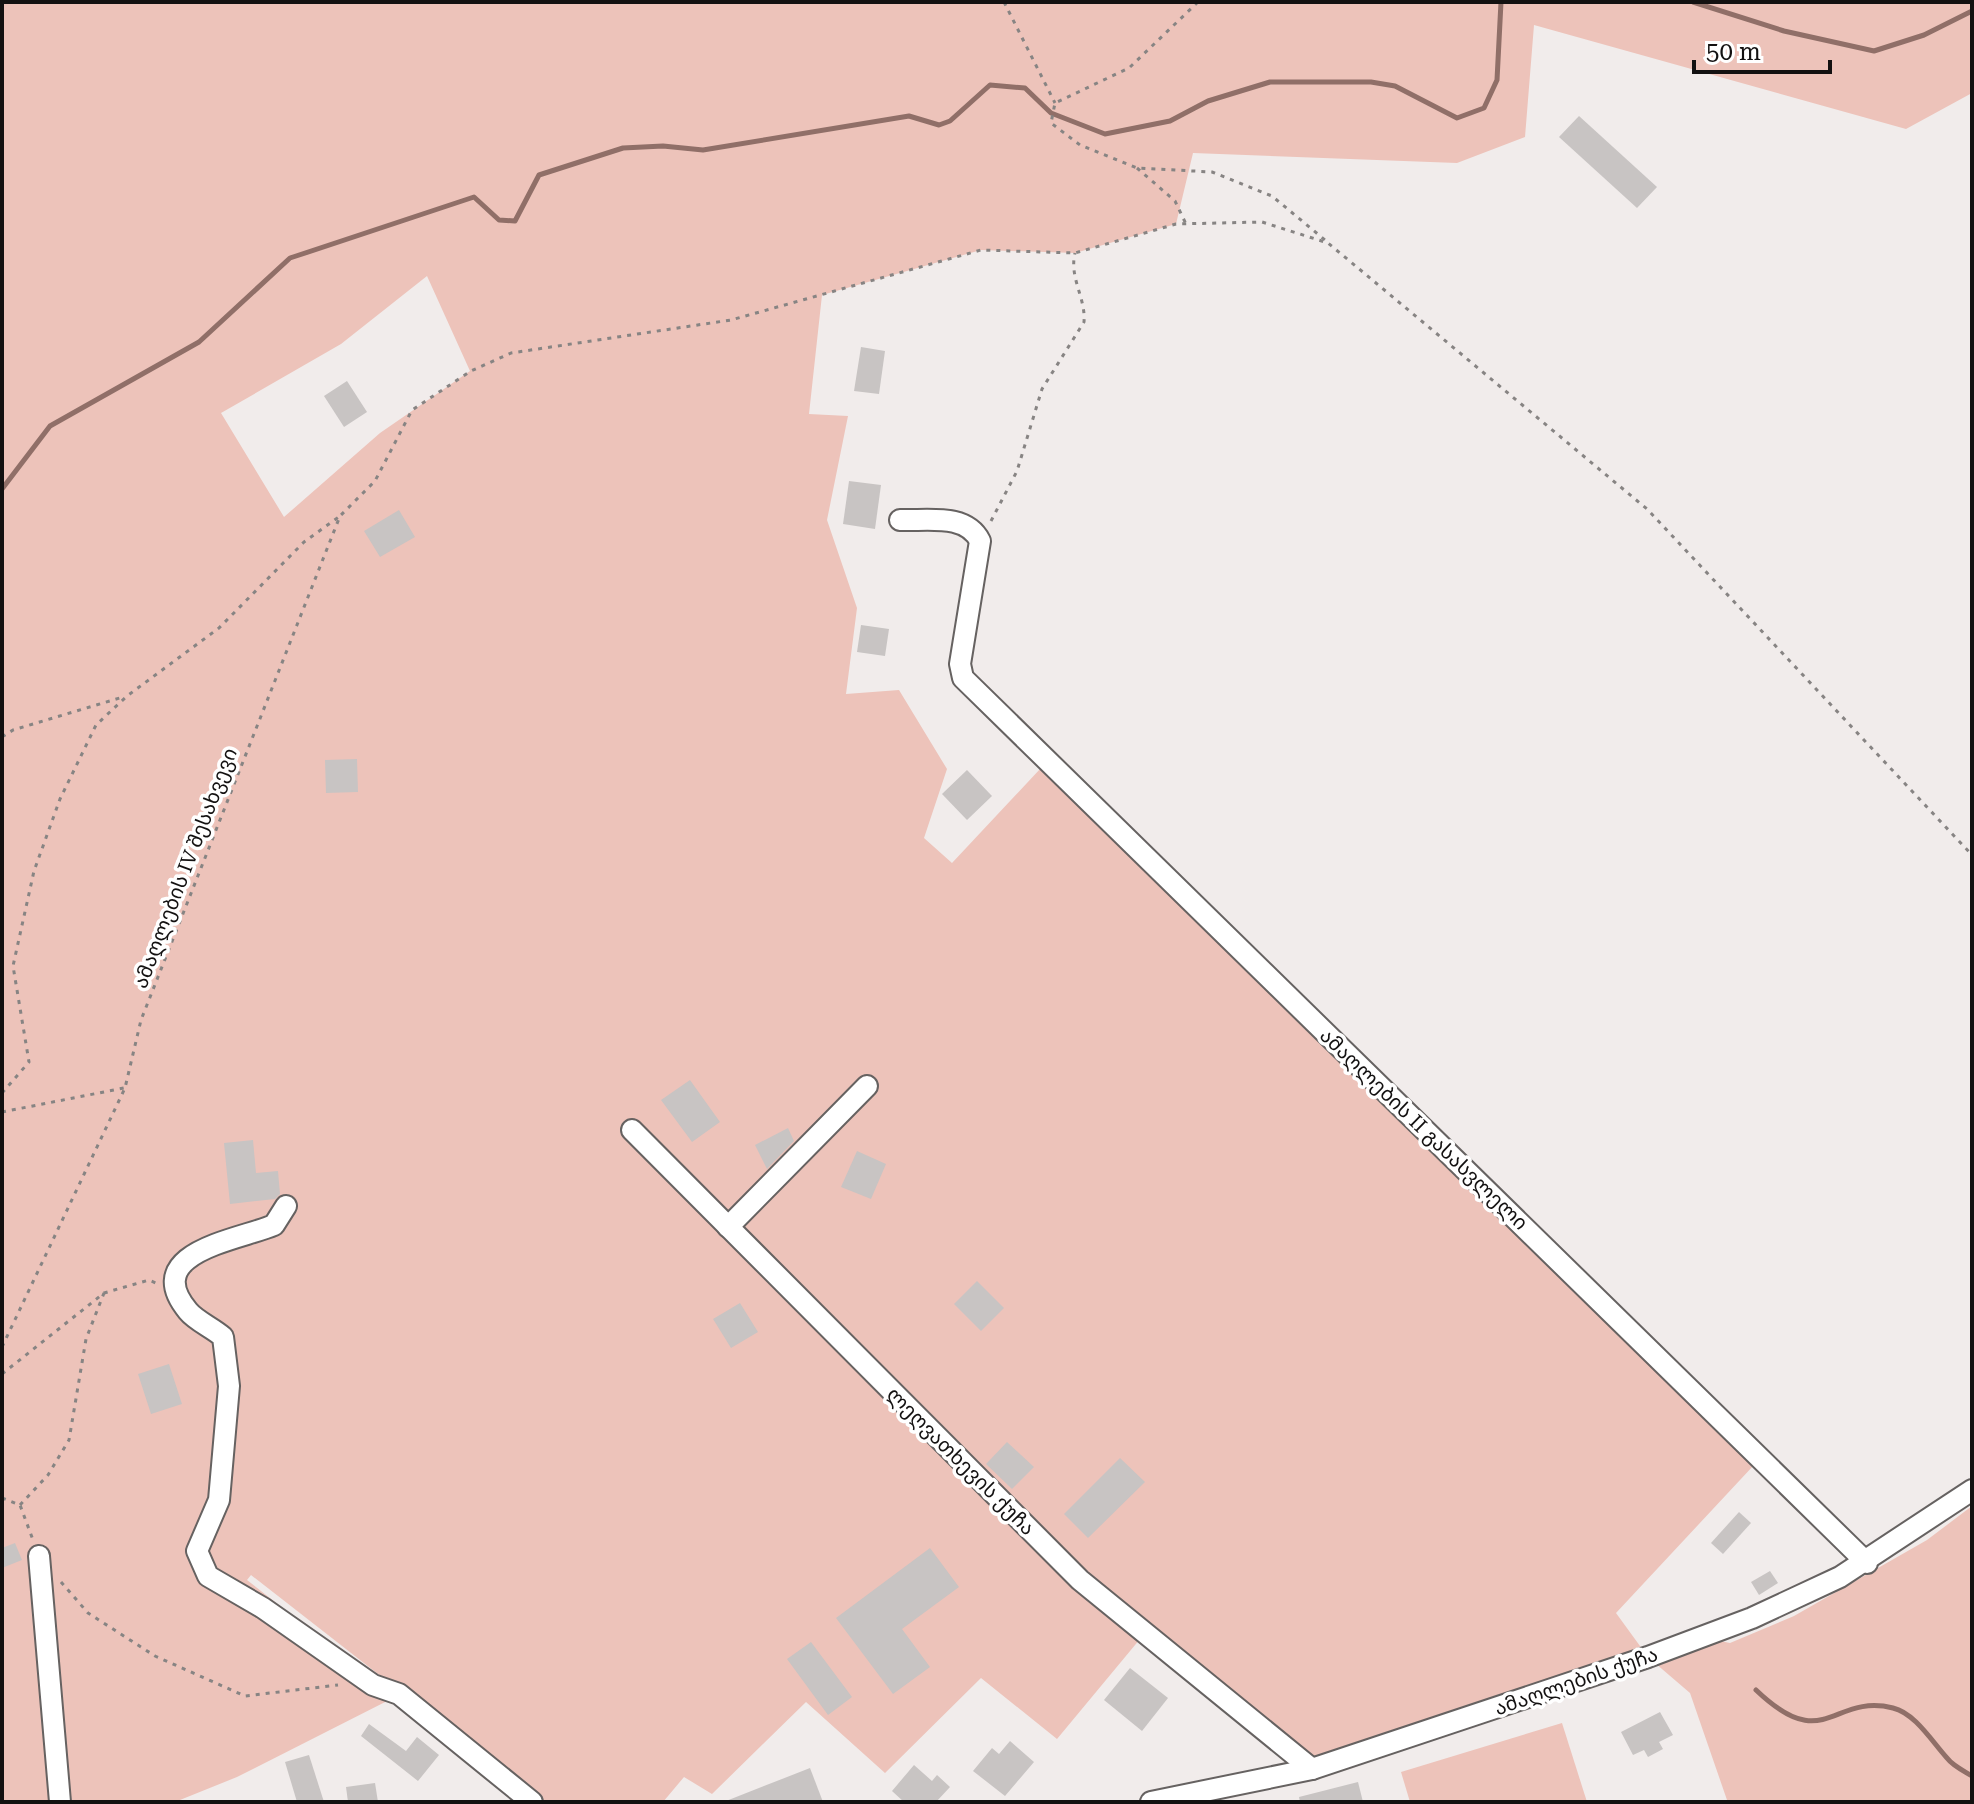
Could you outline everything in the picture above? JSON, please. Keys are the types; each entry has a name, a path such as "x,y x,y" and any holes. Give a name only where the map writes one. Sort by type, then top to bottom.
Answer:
{"street":[{"path":"900,520 964,522 973,528 980,541"},
{"name":"ამაღლების II გასასვლელი","path":"980,541 960,664 963,678 1867,1563"},
{"path":"728,1227 867,1086"},
{"name":"ლეღვათხევის ქუჩა","path":"632,1130 1080,1580 1312,1769"},
{"path":"286,1206 274,1225 191,1253 177,1274 176,1292 190,1314 223,1337 229,1386 219,1500 197,1551 208,1576 263,1608 373,1685 399,1694 532,1802"},
{"name":"ამაღლების ქუჩა","path":"1151,1802 1312,1769 1648,1657 1752,1618 1867,1563 1972,1490"},
{"path":"39,1556 60,1802"}],"path":[{"path":"1004,2 1055,103 1051,123 1080,145 1137,168 1212,172 1272,196 1647,509 1972,855"},
{"path":"1055,103 1129,68 1198,2"},
{"path":"1137,168 1175,201 1186,224"},
{"path":"980,541 1017,471 1042,389 1084,322 1085,313 1072,267 1075,253 1186,224 1262,222 1328,243"},
{"name":"ამაღლების IV შესახვევი","path":"2,1347 125,1088 141,1020 340,516 375,481 412,410 471,371 511,353 731,320 981,250 1075,253"},
{"path":"2,1093 29,1062 13,966 34,871 60,799 96,725 127,696 219,628 304,542 340,516"},
{"path":"2,737 13,730 127,696"},
{"path":"2,1112 125,1088"},
{"path":"2,1374 104,1293 149,1280 176,1292"},
{"path":"20,1505 48,1475 69,1440 86,1339 104,1293"},
{"path":"2,1498 20,1505 39,1556 88,1613 155,1656 245,1696 342,1685"}],"shaded area":[{"path":"2,2 1972,2 1972,93 1906,129 1534,25 1525,137 1457,163 1193,153 1176,224 1075,253 981,250 822,295 809,414 848,416 827,520 857,608 846,694 899,690 947,769 924,838 952,863 1041,768 1754,1465 1616,1613 1648,1657 1312,1769 1145,1633 1057,1739 981,1678 885,1773 806,1702 712,1794 684,1777 663,1802 542,1802 251,1575 247,1580 395,1697 237,1777 175,1802 2,1802","holes":["427,276 470,371 380,433 284,517 221,413 341,344"]},
{"path":"1972,1506 1972,1802 1721,1802 1727,1800 1690,1693 1648,1657 1700,1637 1730,1643 1794,1616 1927,1540"},
{"path":"1562,1723 1587,1802 1410,1802 1401,1772"}],"building":[{"path":"1579,116 1657,187 1637,208 1559,137"},
{"path":"861,347 885,351 879,394 854,391"},
{"path":"347,381 367,412 344,427 324,396"},
{"path":"849,481 881,485 875,529 843,524"},
{"path":"399,510 415,537 380,557 364,531"},
{"path":"861,625 889,629 885,656 857,652"},
{"path":"357,759 358,792 326,793 325,760"},
{"path":"967,770 992,796 967,820 942,794"},
{"path":"690,1080 720,1122 692,1142 661,1100"},
{"path":"788,1128 794,1141 767,1169 755,1145"},
{"path":"253,1140 256,1173 278,1171 280,1194 275,1199 230,1204 224,1143"},
{"path":"857,1151 886,1164 871,1199 841,1187"},
{"path":"977,1281 1004,1308 981,1331 954,1304"},
{"path":"740,1303 758,1332 731,1348 713,1319"},
{"path":"169,1364 182,1404 151,1414 138,1374"},
{"path":"1007,1442 1034,1467 1012,1489 986,1464"},
{"path":"1120,1458 1145,1482 1088,1538 1064,1514"},
{"path":"1739,1512 1751,1523 1723,1554 1711,1543"},
{"path":"15,1543 22,1560 2,1568 2,1548"},
{"path":"930,1548 959,1587 902,1629 930,1667 893,1694 836,1618"},
{"path":"1770,1571 1778,1583 1759,1595 1751,1582"},
{"path":"811,1642 852,1697 828,1715 787,1659"},
{"path":"1130,1668 1168,1698 1142,1731 1104,1700"},
{"path":"1660,1712 1673,1735 1659,1742 1663,1749 1648,1757 1644,1750 1633,1755 1621,1732"},
{"path":"369,1724 406,1751 417,1737 439,1755 418,1781 361,1736"},
{"path":"1010,1741 1034,1762 1005,1796 973,1771 992,1748 999,1754"},
{"path":"309,1755 324,1802 297,1802 285,1762"},
{"path":"914,1765 932,1781 937,1775 950,1787 936,1802 904,1802 892,1791"},
{"path":"810,1768 823,1802 726,1801"},
{"path":"1358,1782 1363,1802 1300,1802 1299,1797"},
{"path":"375,1783 378,1802 348,1802 346,1787"}],"waterway":[{"path":"2,489 50,426 199,342 290,258 474,197 499,220 515,221 539,175 623,148 663,146 703,150 909,116 939,125 950,121 990,85 1025,88 1051,113 1105,134 1170,121 1208,101 1270,82 1371,82 1395,86 1457,118 1484,108 1497,80 1501,2"},
{"path":"1693,2 1784,31 1874,51 1924,35 1972,11"},
{"path":"1756,1690 1779,1709 1798,1719 1814,1721 1872,1706 1901,1711 1916,1722 1952,1763 1972,1776"}]}
